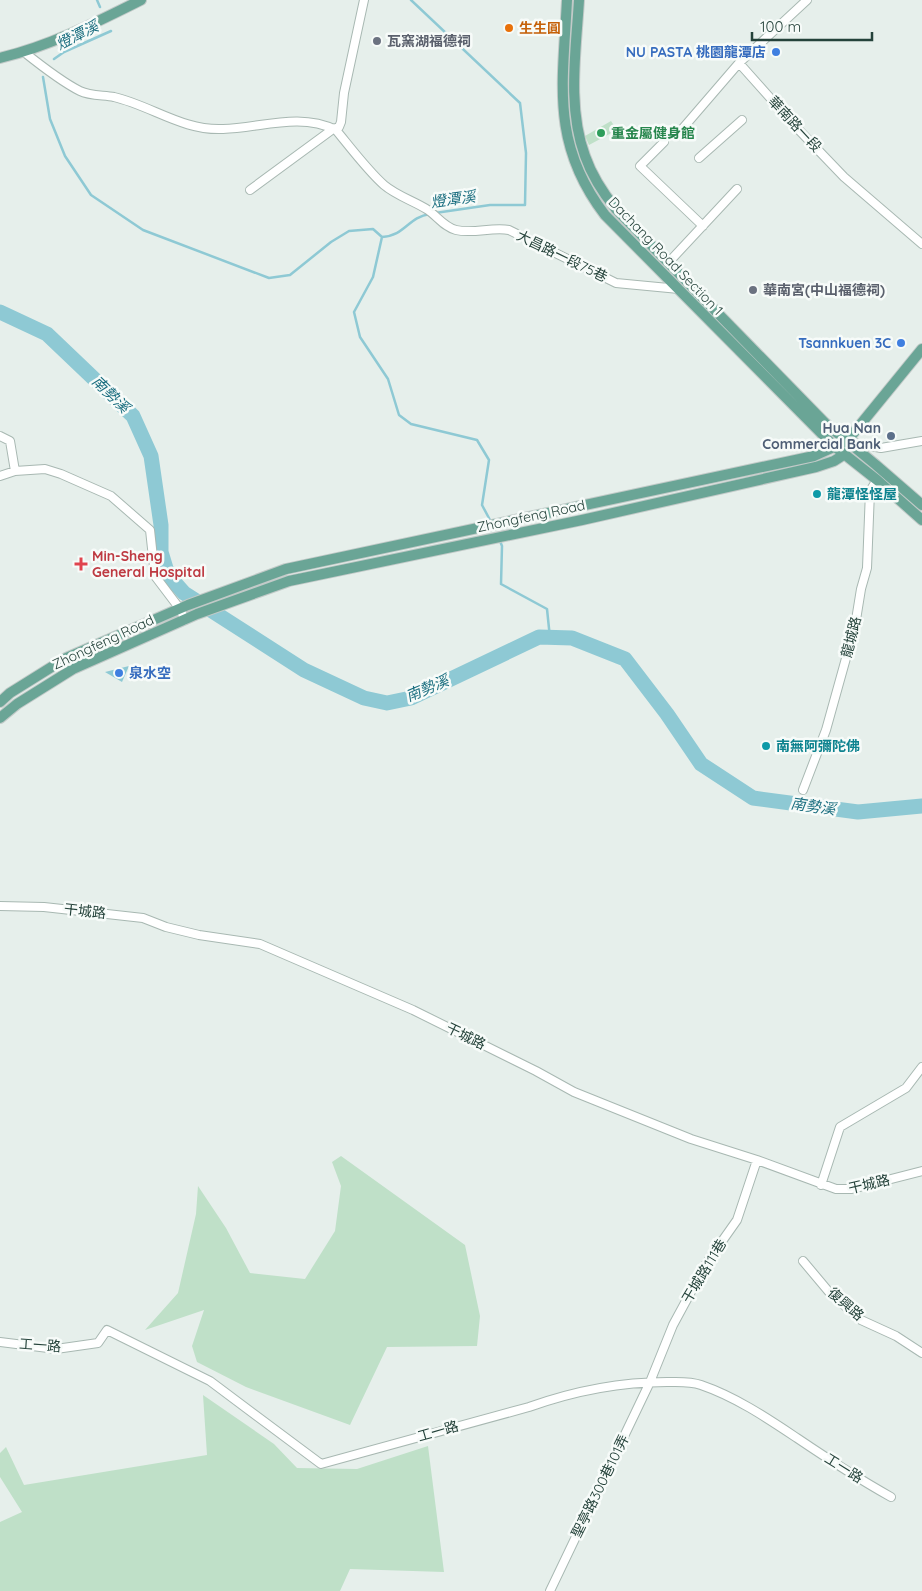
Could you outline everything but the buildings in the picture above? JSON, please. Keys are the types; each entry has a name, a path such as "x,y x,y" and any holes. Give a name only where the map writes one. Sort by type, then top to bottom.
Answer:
{"main road":[{"path":"0,58 24,52 80,29 141,0"},
{"name":"Dachang Road Section 1","path":"567,0 562,95 567,138 574,162 592,198 604,215 834,446 877,480 922,520"},
{"name":"Dachang Road Section 1","path":"579,0 574,90 578,126 585,156 594,177 616,209 825,423 922,505"},
{"path":"845,454 847,441 922,349"},
{"name":"Zhongfeng Road","path":"0,702 66,658 212,595 286,569 814,456 847,441"},
{"name":"Zhongfeng Road","path":"0,718 17,704 72,669 198,614 289,581 582,520 816,467 834,461 845,454"},
{"path":"428,538 432,551"}],"street":[{"path":"250,190 333,129 339,127 342,122 344,94 364,0"},
{"path":"678,134 739,63 807,0"},
{"path":"24,52 82,92 114,97 180,123 204,129 224,129 288,121 315,123 333,129"},
{"name":"華南路一段","path":"739,63 844,177 922,244"},
{"path":"699,158 742,120"},
{"name":"大昌路一段75巷","path":"333,129 384,186 427,209 446,226 456,230 471,231 497,228 509,230 616,283 679,289"},
{"path":"664,142 640,166 703,226"},
{"path":"668,263 737,189"},
{"path":"0,436 10,441 15,470"},
{"path":"847,441 881,448 922,441"},
{"path":"0,476 15,470 44,469 61,474 117,502 150,530 155,576 184,607 186,620"},
{"name":"龍城路","path":"803,790 826,730 855,626 867,568 870,491 877,480"},
{"name":"干城路","path":"0,906 44,907 143,918 166,927 199,935 260,944 413,1010 574,1092 691,1139 757,1160 821,1185 843,1190 922,1171"},
{"path":"821,1185 840,1127 906,1088 922,1067"},
{"name":"干城路111巷","path":"650,1382 673,1325 706,1264 737,1220 757,1160"},
{"name":"復興路","path":"803,1261 829,1292 861,1320 896,1336 922,1352"},
{"name":"工一路","path":"0,1342 56,1349 98,1342 107,1330 210,1381 321,1464 529,1407 560,1396 616,1384 650,1382 699,1384 764,1416 827,1458 892,1496"},
{"name":"聖亭路300巷101弄","path":"550,1591 650,1382"}],"green space":[{"name":"重金屬健身館","path":"611,121 617,130 589,145 585,136"},
{"path":"341,1156 465,1245 480,1316 477,1346 387,1347 350,1425 246,1387 197,1362 192,1346 204,1310 145,1330 178,1293 196,1214 198,1186 226,1228 250,1273 305,1279 335,1231 341,1186 332,1162"},
{"path":"203,1395 274,1444 297,1468 357,1469 428,1446 444,1572 350,1569 340,1591 0,1591 0,1522 22,1512 0,1477 0,1453 6,1447 24,1485 207,1455"}],"water":[{"name":"泉水空","path":"129,666 122,682 105,672"}],"waterway":[{"name":"燈潭溪","path":"97,0 100,7"},
{"name":"燈潭溪","path":"411,0 520,103 526,153 525,205 490,205 435,213"},
{"name":"燈潭溪","path":"54,59 64,52 111,31"},
{"path":"43,77 50,119 65,156 91,195 143,230 269,278 290,275 331,242 349,231 373,229 382,237"},
{"name":"燈潭溪","path":"430,214 416,219 390,236 382,237 373,277 354,312 360,337 388,379 399,415 411,424 477,440 489,460 482,505 490,520"},
{"name":"南勢溪","path":"0,312 47,334 133,416 151,456 161,525 161,552 168,575 184,593 304,670 364,698 387,703 411,698 539,637 572,638 625,659 667,714 701,764 753,798 858,812 922,806"},
{"name":"燈潭溪","path":"500,541 502,546 501,584 547,609 550,638"}],"place":[{"name":"生生圓","path":"509,28"},
{"name":"瓦窯湖福德祠","path":"377,41"},
{"name":"NU PASTA 桃園龍潭店","path":"776,52"},
{"name":"重金屬健身館","path":"601,133"},
{"name":"華南宮(中山福德祠)","path":"753,290"},
{"name":"Tsannkuen 3C","path":"901,343"},
{"name":"Hua Nan Commercial Bank","path":"891,436"},
{"name":"龍潭怪怪屋","path":"817,494"},
{"name":"Min-Sheng General Hospital","path":"81,564"},
{"name":"泉水空","path":"119,673"},
{"name":"南無阿彌陀佛","path":"766,746"}]}
